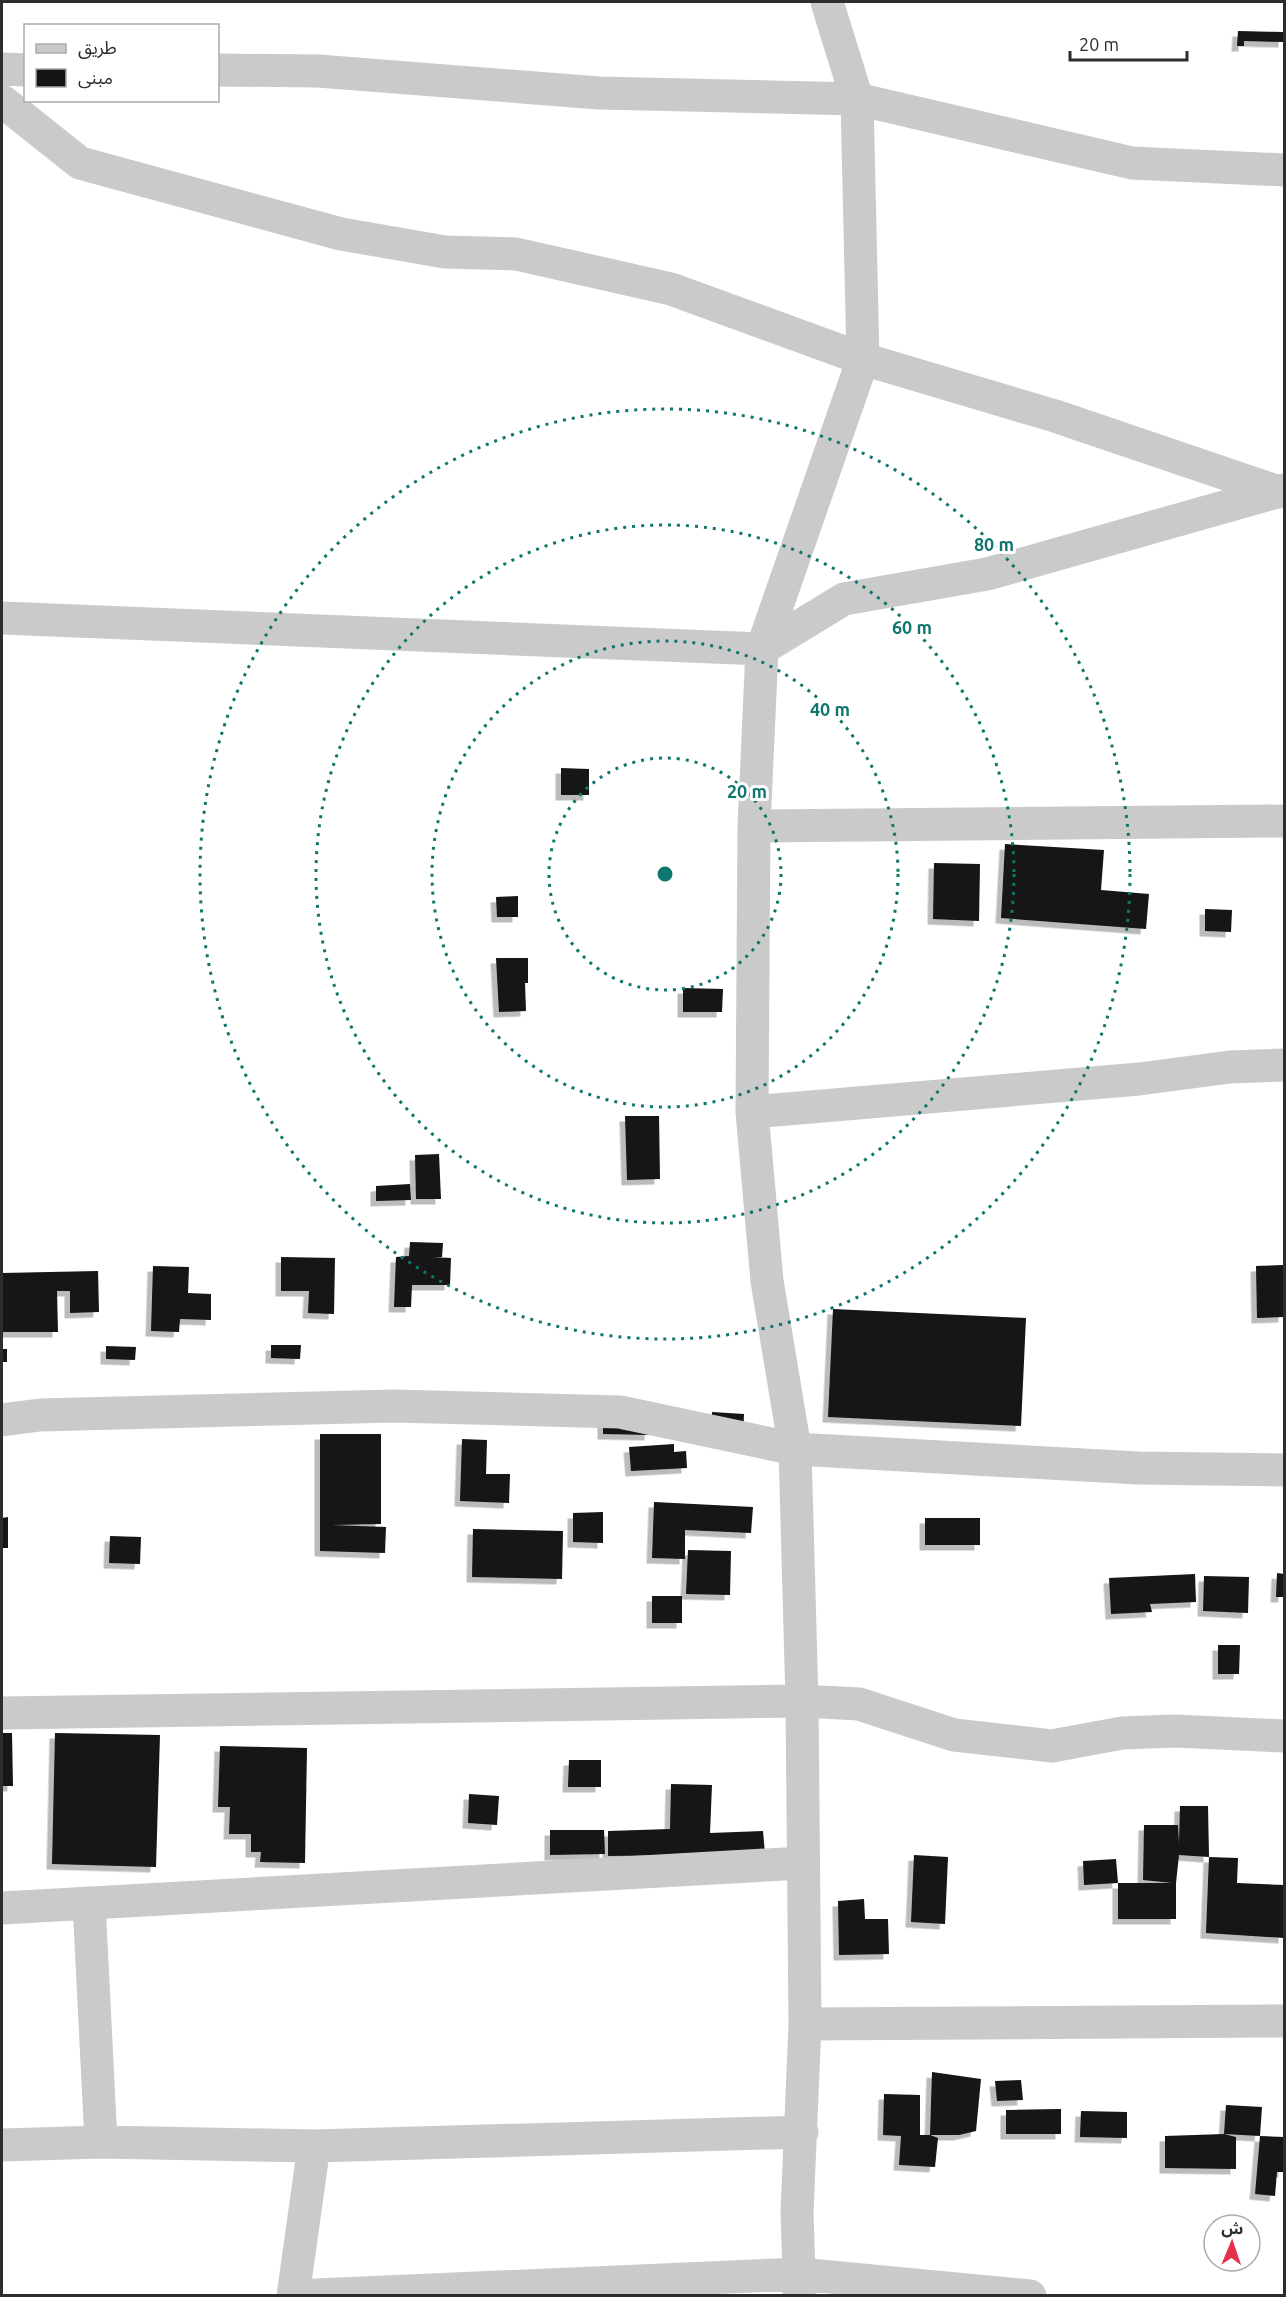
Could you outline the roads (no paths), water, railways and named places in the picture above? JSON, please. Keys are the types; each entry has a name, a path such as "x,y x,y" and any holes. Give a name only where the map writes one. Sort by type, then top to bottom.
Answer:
{"street":[{"path":"799,2285 797,2213 805,2024 802,1701 795,1449 767,1281 752,1113 754,826 762,649 863,359 857,99 827,2"},
{"path":"2,69 24,70"},
{"path":"219,70 318,71 599,93 857,99 1132,163 1284,170"},
{"path":"2,101 80,163 341,234 445,252 516,254 671,289 863,359 1055,416 1282,491"},
{"path":"2,618 762,649 844,599 987,574 1282,491"},
{"path":"754,826 1284,821"},
{"path":"752,1113 1139,1079 1230,1067 1284,1065"},
{"path":"2,1420 40,1415 394,1406 620,1412 795,1449 1138,1468 1284,1470"},
{"path":"2,1713 802,1701 859,1704 954,1735 1052,1746 1122,1733 1175,1731 1284,1736"},
{"path":"2,1908 802,1863"},
{"path":"90,1903 101,2142"},
{"path":"805,2024 1284,2021"},
{"path":"2,2145 101,2142 314,2146 802,2132"},
{"path":"314,2146 293,2295 799,2285 1030,2295"}]}
